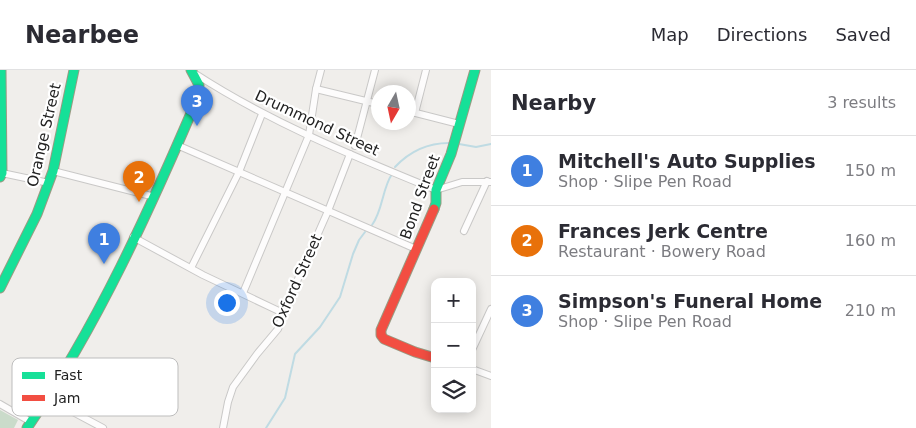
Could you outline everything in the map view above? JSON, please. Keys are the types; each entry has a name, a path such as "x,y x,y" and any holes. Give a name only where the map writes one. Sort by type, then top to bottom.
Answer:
{"street":[{"path":"1,70 1,175 49,183"},
{"name":"Orange Street","path":"0,288 37,214 49,183 74,70"},
{"path":"242,293 309,135 316,89 322,70"},
{"path":"355,146 375,70"},
{"path":"416,100 426,70"},
{"name":"Bond Street","path":"431,357 384,339 381,335 381,330 436,203 436,190 451,154 474,70"},
{"path":"71,358 155,197 198,97 199,85 190,71"},
{"name":"Drummond Street","path":"190,71 262,114 436,190"},
{"path":"316,89 371,103"},
{"path":"416,113 459,124"},
{"path":"190,268 239,172 262,114"},
{"path":"177,146 416,249"},
{"name":"Oxford Street","path":"223,428 233,387 246,367 278,329 350,154"},
{"path":"53,171 155,197"},
{"path":"436,190 462,182 489,181 464,231"},
{"path":"134,237 190,268 283,313"},
{"path":"476,342 491,310"},
{"path":"476,371 491,376"},
{"path":"0,404 12,413"},
{"path":"17,416 29,425"},
{"path":"81,416 104,428"}],"green space":[{"path":"0,410 18,420 14,428 0,428"}],"waterway":[{"path":"395,167 407,156 419,149 433,144 449,143"},
{"path":"459,144 476,147 491,144"},
{"path":"372,225 376,219 386,186 392,174"},
{"path":"266,428 285,398 295,354 320,327 340,297 353,254 365,232"}],"traffic: fast":[{"path":"0,177 2,173 1,70"},
{"path":"0,288 37,214 53,171 74,70"},
{"path":"71,358 121,267 198,97 199,85 191,70"},
{"path":"434,209 436,190 451,154 475,70"},
{"path":"27,428 35,416"}],"traffic: jam":[{"path":"431,357 384,339 381,335 381,330 434,209"}],"place":[{"name":"Simpson's Funeral Home","path":"197,126"},
{"name":"Frances Jerk Centre","path":"139,202"},
{"name":"Mitchell's Auto Supplies","path":"104,264"}]}
